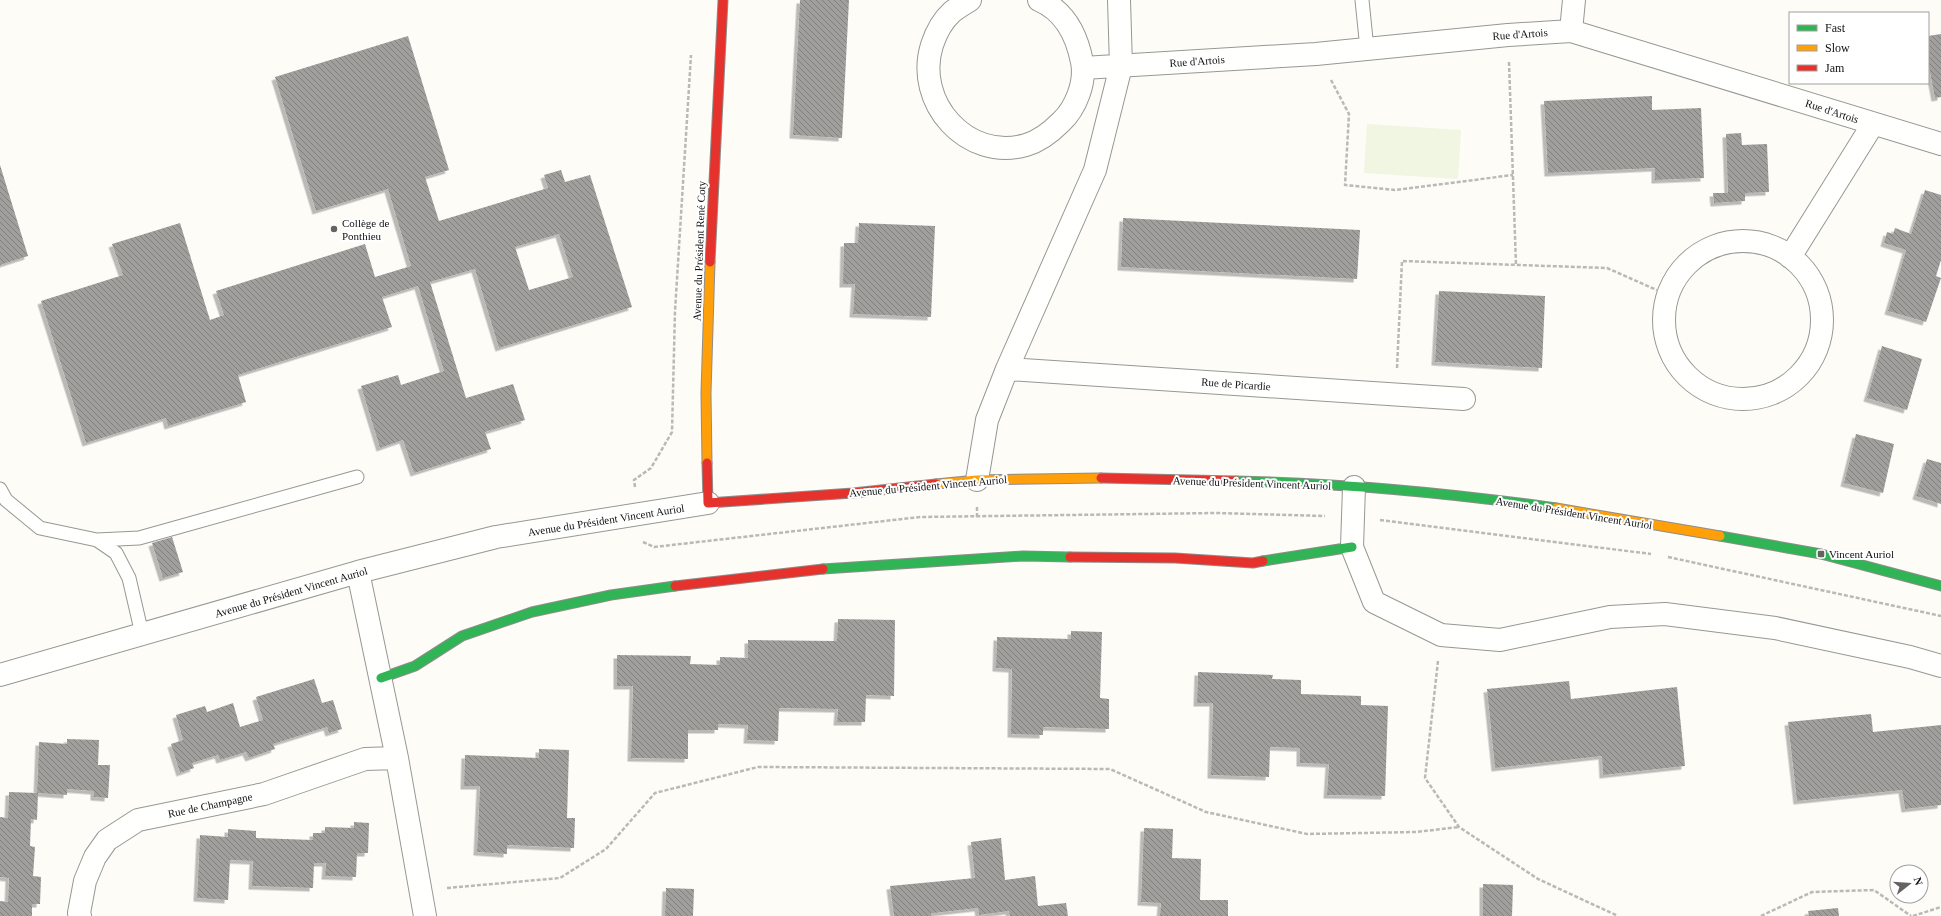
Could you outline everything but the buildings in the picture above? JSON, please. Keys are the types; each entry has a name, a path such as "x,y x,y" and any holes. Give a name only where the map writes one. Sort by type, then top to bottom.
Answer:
{"street":[{"name":"Avenue du Président René Coty","path":"708,503 706,393 709,288 723,0"},
{"path":"970,0 952,12 936,33 928,57 929,83 937,107 953,127 975,141 1000,147 1025,145 1049,134 1067,117 1079,94 1084,68 1078,43 1066,20 1047,3 1039,0"},
{"path":"977,480 986,420 1007,368 1095,170 1121,66 1119,0"},
{"path":"1571,31 1574,0"},
{"name":"Rue d'Artois","path":"1084,68 1316,54 1508,35 1571,31 1941,144"},
{"path":"1790,257 1873,124"},
{"path":"1743,241 1768,245 1790,257 1809,277 1820,301 1821,329 1814,355 1798,377 1776,393 1750,400 1722,397 1697,386 1678,366 1667,344 1664,320 1668,295 1679,273 1697,256 1719,244 1743,241"},
{"name":"Rue de Picardie","path":"1007,368 1464,399"},
{"name":"Avenue du Président Vincent Auriol","path":"0,675 358,572 496,537 708,503 853,492 977,480 1135,478 1250,481 1354,487 1499,500 1563,509 1821,554 1941,586"},
{"path":"1354,487 1352,547 1374,602 1441,635 1500,640 1610,617 1665,614 1775,628 1910,657 1941,666"},
{"path":"381,678 415,666 462,636 532,612 611,595 702,582 802,570 1023,556 1175,558 1253,563 1352,547"},
{"path":"358,572 397,758 421,891 424,916"},
{"name":"Rue de Champagne","path":"80,916 79,912 85,882 95,857 107,840 138,820 264,794 365,759 397,758"}],"lane":[{"path":"1362,0 1367,49"},
{"path":"0,489 6,500 40,528 97,540 139,538 356,477"},
{"path":"97,540 116,553 129,578 142,634"}],"path":[{"path":"1508,35 1516,265"},
{"path":"1316,54 1349,114 1345,185 1395,190 1513,175"},
{"path":"1396,394 1402,261 1607,268 1668,295"},
{"path":"1441,635 1425,778 1459,827 1538,880 1618,916"},
{"path":"421,891 560,878 606,849 654,793 758,766 1110,769 1206,812 1307,834 1416,832 1459,827"},
{"path":"1761,916 1812,892 1874,890 1912,916 1941,907"}],"green space":[{"path":"1367,124 1461,130 1458,179 1364,173"}],"traffic: fast":[{"path":"1236,481 1356,486 1556,508"},
{"path":"1720,536 1821,554 1941,586"},
{"path":"1263,561 1352,547"},
{"path":"823,569 1023,556 1070,557"},
{"path":"381,678 415,666 462,636 532,612 611,595 675,586"}],"traffic: slow":[{"path":"707,463 706,393 710,262"},
{"path":"936,484 977,480 1101,478"},
{"path":"1556,508 1720,536"}],"traffic: jam":[{"path":"710,262 723,0"},
{"path":"707,463 708,503 853,493 936,484"},
{"path":"1101,478 1236,481"},
{"path":"1070,557 1175,558 1253,563 1263,561"},
{"path":"675,586 823,569"}],"place":[{"name":"Collège de Ponthieu","path":"334,229"},
{"name":"Vincent Auriol","path":"1821,554"}]}
